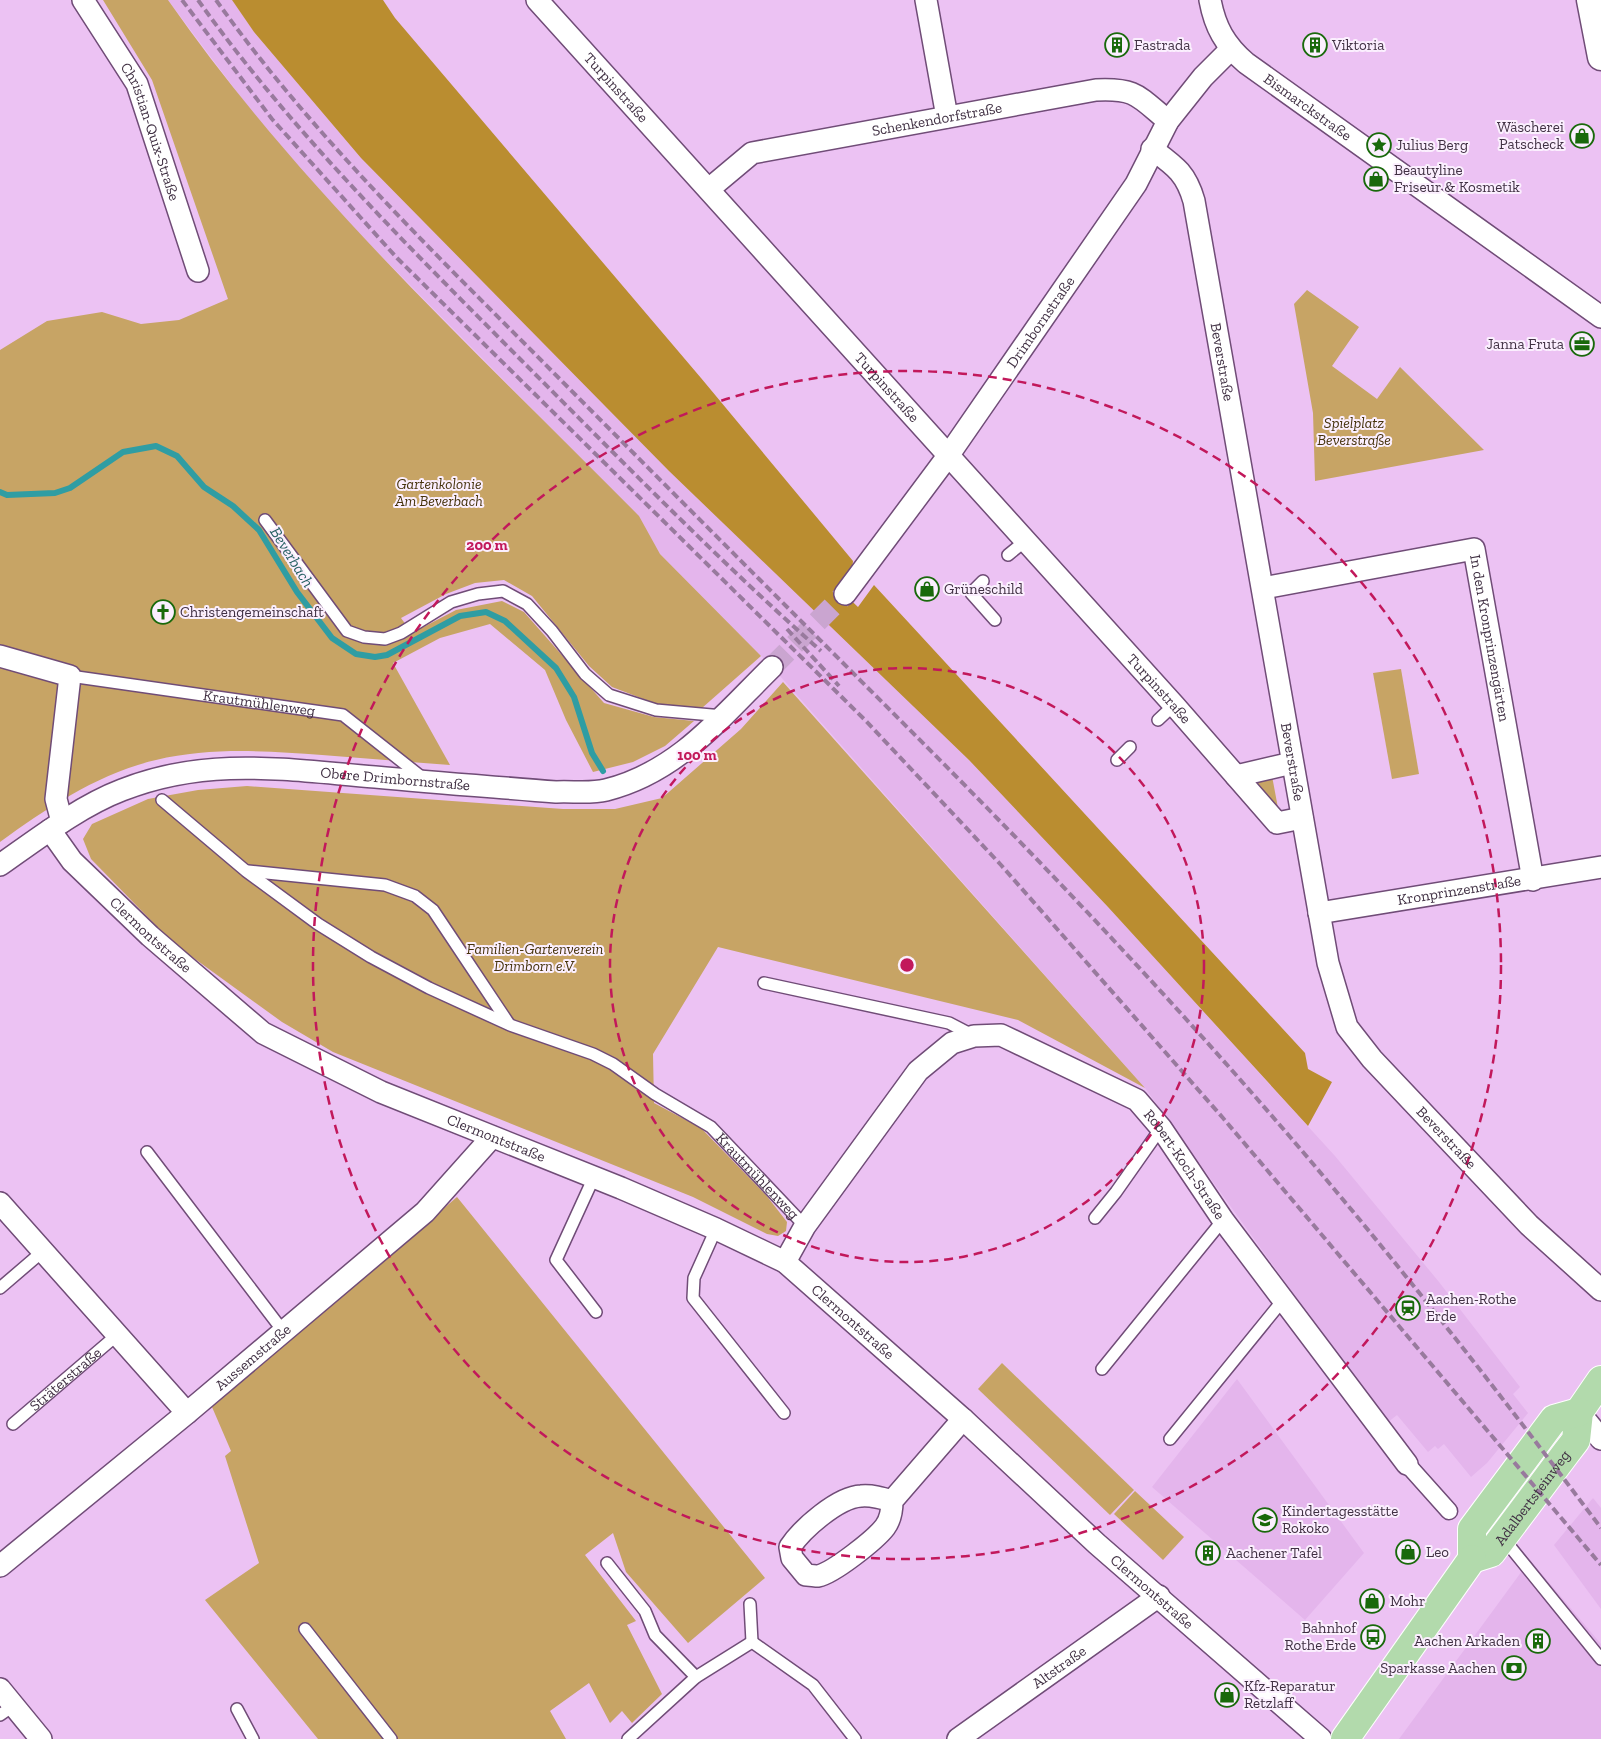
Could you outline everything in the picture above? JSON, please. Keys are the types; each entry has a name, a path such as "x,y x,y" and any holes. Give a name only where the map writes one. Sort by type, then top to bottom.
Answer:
{"main road":[{"name":"Adalbertsteinweg","path":"1579,1412 1554,1419 1472,1529 1472,1559 1491,1553 1576,1440 1579,1412 1601,1380"},
{"path":"1345,1739 1472,1559"}],"street":[{"name":"Christian-Quix-Straße","path":"84,0 137,84 198,271"},
{"name":"Turpinstraße","path":"537,0 1174,704 1277,823 1302,818"},
{"path":"926,0 947,117"},
{"name":"Bismarckstraße","path":"1210,0 1219,32 1230,50 1601,317"},
{"path":"1590,0 1601,58"},
{"name":"Drimbornstraße","path":"845,594 948,456 1136,184 1152,149 1168,121 1203,77 1230,50"},
{"name":"Schenkendorfstraße","path":"709,189 752,153 1096,90 1120,89 1131,92 1168,121"},
{"name":"Beverstraße","path":"1152,149 1182,173 1190,185 1194,201 1328,963 1347,1027 1372,1059 1529,1225 1601,1290"},
{"name":"In den Kronprinzengärten","path":"1262,588 1474,549 1532,880"},
{"name":"Krautmühlenweg","path":"0,656 70,676"},
{"name":"Obere Drimbornstraße","path":"0,865 56,826 121,790 156,778 192,770 248,766 556,792 604,790 653,773 675,759 723,716 772,667"},
{"path":"56,826 56,799 70,676"},
{"path":"1236,776 1292,763"},
{"name":"Clermontstraße","path":"56,826 72,861 150,936 264,1032 381,1092 716,1228 784,1262 963,1419 1097,1544 1321,1739"},
{"name":"Kronprinzenstraße","path":"1319,913 1408,897 1532,880 1601,867"},
{"name":"Robert-Koch-Straße","path":"784,1262 805,1226 918,1071 952,1043 974,1036 1001,1035 1136,1100 1161,1128 1223,1220 1407,1464 1449,1511"},
{"name":"Aussemstraße","path":"0,1566 187,1413 425,1212 492,1137"},
{"path":"0,1203 187,1413"},
{"path":"1579,1412 1601,1439"},
{"path":"892,1502 878,1497 860,1495 840,1502 798,1534 790,1548 792,1558 806,1575 818,1576 831,1570 885,1527 892,1513 892,1502 963,1419"},
{"name":"Altstraße","path":"958,1739 1159,1596"},
{"path":"0,1689 7,1711 41,1739"}],"lane":[{"path":"266,520 346,630 364,636 385,639 401,633 451,602 478,594 503,591 526,604 552,631 585,674 609,695 656,710 723,716"},
{"path":"1008,556 1025,541"},
{"path":"983,581 971,593 996,620"},
{"name":"Krautmühlenweg","path":"70,676 343,715 427,782"},
{"path":"1158,720 1174,704"},
{"path":"1117,760 1130,747"},
{"name":"Krautmühlenweg","path":"162,800 246,871 318,924 371,958 429,988 510,1025 593,1054 613,1064 655,1094 710,1127 805,1226"},
{"path":"246,871 385,885 415,896 433,910 510,1025"},
{"path":"764,983 949,1023 974,1036"},
{"path":"1095,1218 1116,1192 1161,1128"},
{"path":"147,1152 283,1331"},
{"path":"594,1177 556,1260 596,1312"},
{"path":"1102,1369 1223,1220"},
{"path":"716,1228 694,1278 693,1298 784,1413"},
{"path":"0,1288 42,1252"},
{"path":"1170,1439 1283,1300"},
{"name":"Sträterstraße","path":"13,1424 117,1335"},
{"path":"1503,1538 1601,1659"},
{"path":"607,1563 644,1610 655,1635 696,1677"},
{"path":"750,1604 752,1642"},
{"path":"305,1629 391,1739"},
{"path":"628,1739 696,1677 752,1642"},
{"path":"752,1642 813,1685 855,1739"},
{"path":"238,1709 253,1739"}],"shaded area":[{"path":"168,0 232,0 254,32 361,158 669,471 969,760 1108,907 1335,1156 1439,1282 1520,1387 1513,1394 1528,1413 1487,1463 1471,1477 1444,1444 1438,1449 1435,1446 1428,1452 1397,1415 1387,1423 1145,1088 772,667 660,554 638,516 332,206 261,124"},
{"path":"232,0 383,0 395,18 701,378 853,561 852,570 837,587 858,607 874,585 1305,1053 1308,1069 1332,1082 1308,1126 1108,907 969,760 669,471 361,158 254,32"},
{"name":"Kindertagesstätte Rokoko","path":"1237,1379 1364,1553 1305,1620 1152,1487"},
{"path":"1593,1498 1601,1508 1601,1609 1554,1545"},
{"name":"Aachen Arkaden","path":"1530,1560 1601,1644 1601,1739 1399,1739"}],"green space":[{"name":"Gartenkolonie Am Beverbach","path":"103,0 168,0 220,70 275,138 333,204 392,268 639,516 660,554 761,656 702,708 659,705 612,687 589,666 532,596 504,580 475,583 446,594 401,618 412,633 456,610 502,601 524,612 604,703 654,717 694,721 665,746 633,762 593,772 566,720 545,670 490,624 440,638 393,663 450,765 259,751 197,753 177,756 135,766 94,783 74,793 0,842 0,350 47,321 102,312 141,324 179,320 228,299 152,80"},
{"name":"Spielplatz Beverstraße","path":"1307,290 1359,327 1332,366 1377,399 1400,367 1484,450 1315,481 1313,413 1294,304"},
{"path":"1401,669 1419,774 1392,779 1373,673"},
{"name":"Familien-Gartenverein Drimborn e.V.","path":"783,682 1145,1088 1018,1020 718,947 653,1054 654,1103 701,1128 766,1195 787,1222 786,1231 778,1236 767,1234 693,1197 333,1052 282,1022 173,943 91,859 83,839 92,824 148,799 198,790 247,786 563,809 615,809 662,798 741,729"},
{"path":"1272,776 1278,808 1275,808 1252,783"},
{"path":"457,1197 765,1578 688,1643 626,1572 613,1533 585,1555 636,1621 627,1625 662,1694 632,1723 622,1711 610,1723 589,1683 550,1711 566,1739 318,1739 205,1600 259,1563 225,1456 231,1451 212,1407"},
{"path":"1002,1363 1134,1490 1110,1515 978,1389"},
{"path":"1135,1491 1184,1537 1163,1560 1114,1514"}],"waterway":[{"name":"Beverbach","path":"0,492 7,495 55,493 70,488 123,452 156,446 177,456 204,487 233,506 259,530 297,592 332,638 356,654 375,657 387,655 460,616 486,612 505,621 556,668 574,697 592,753 603,771"}],"tunnel":[{"path":"772,667 845,594"}],"railway":[{"path":"182,0 272,119 397,258 866,721 1001,865 1223,1118 1601,1565"},
{"path":"198,0 272,96 352,187 394,231 669,508 744,581 821,651"},
{"path":"216,0 289,94 409,227 1056,879 1198,1033 1291,1138 1371,1233 1487,1379 1601,1528"},
{"path":"787,629 839,686"}],"place":[{"name":"Fastrada","path":"1117,45"},
{"name":"Viktoria","path":"1315,45"},
{"name":"Wäscherei Patscheck","path":"1582,136"},
{"name":"Julius Berg","path":"1379,145"},
{"name":"Beautyline Friseur & Kosmetik","path":"1376,179"},
{"name":"Janna Fruta","path":"1582,344"},
{"name":"Grüneschild","path":"927,589"},
{"name":"Christengemeinschaft","path":"163,612"},
{"name":"Aachen-Rothe Erde","path":"1408,1308"},
{"name":"Kindertagesstätte Rokoko","path":"1265,1520"},
{"name":"Leo","path":"1408,1552"},
{"name":"Aachener Tafel","path":"1208,1553"},
{"name":"Mohr","path":"1372,1601"},
{"name":"Bahnhof Rothe Erde","path":"1373,1637"},
{"name":"Aachen Arkaden","path":"1538,1641"},
{"name":"Sparkasse Aachen","path":"1514,1668"},
{"name":"Kfz-Reparatur Retzlaff","path":"1227,1695"}]}
